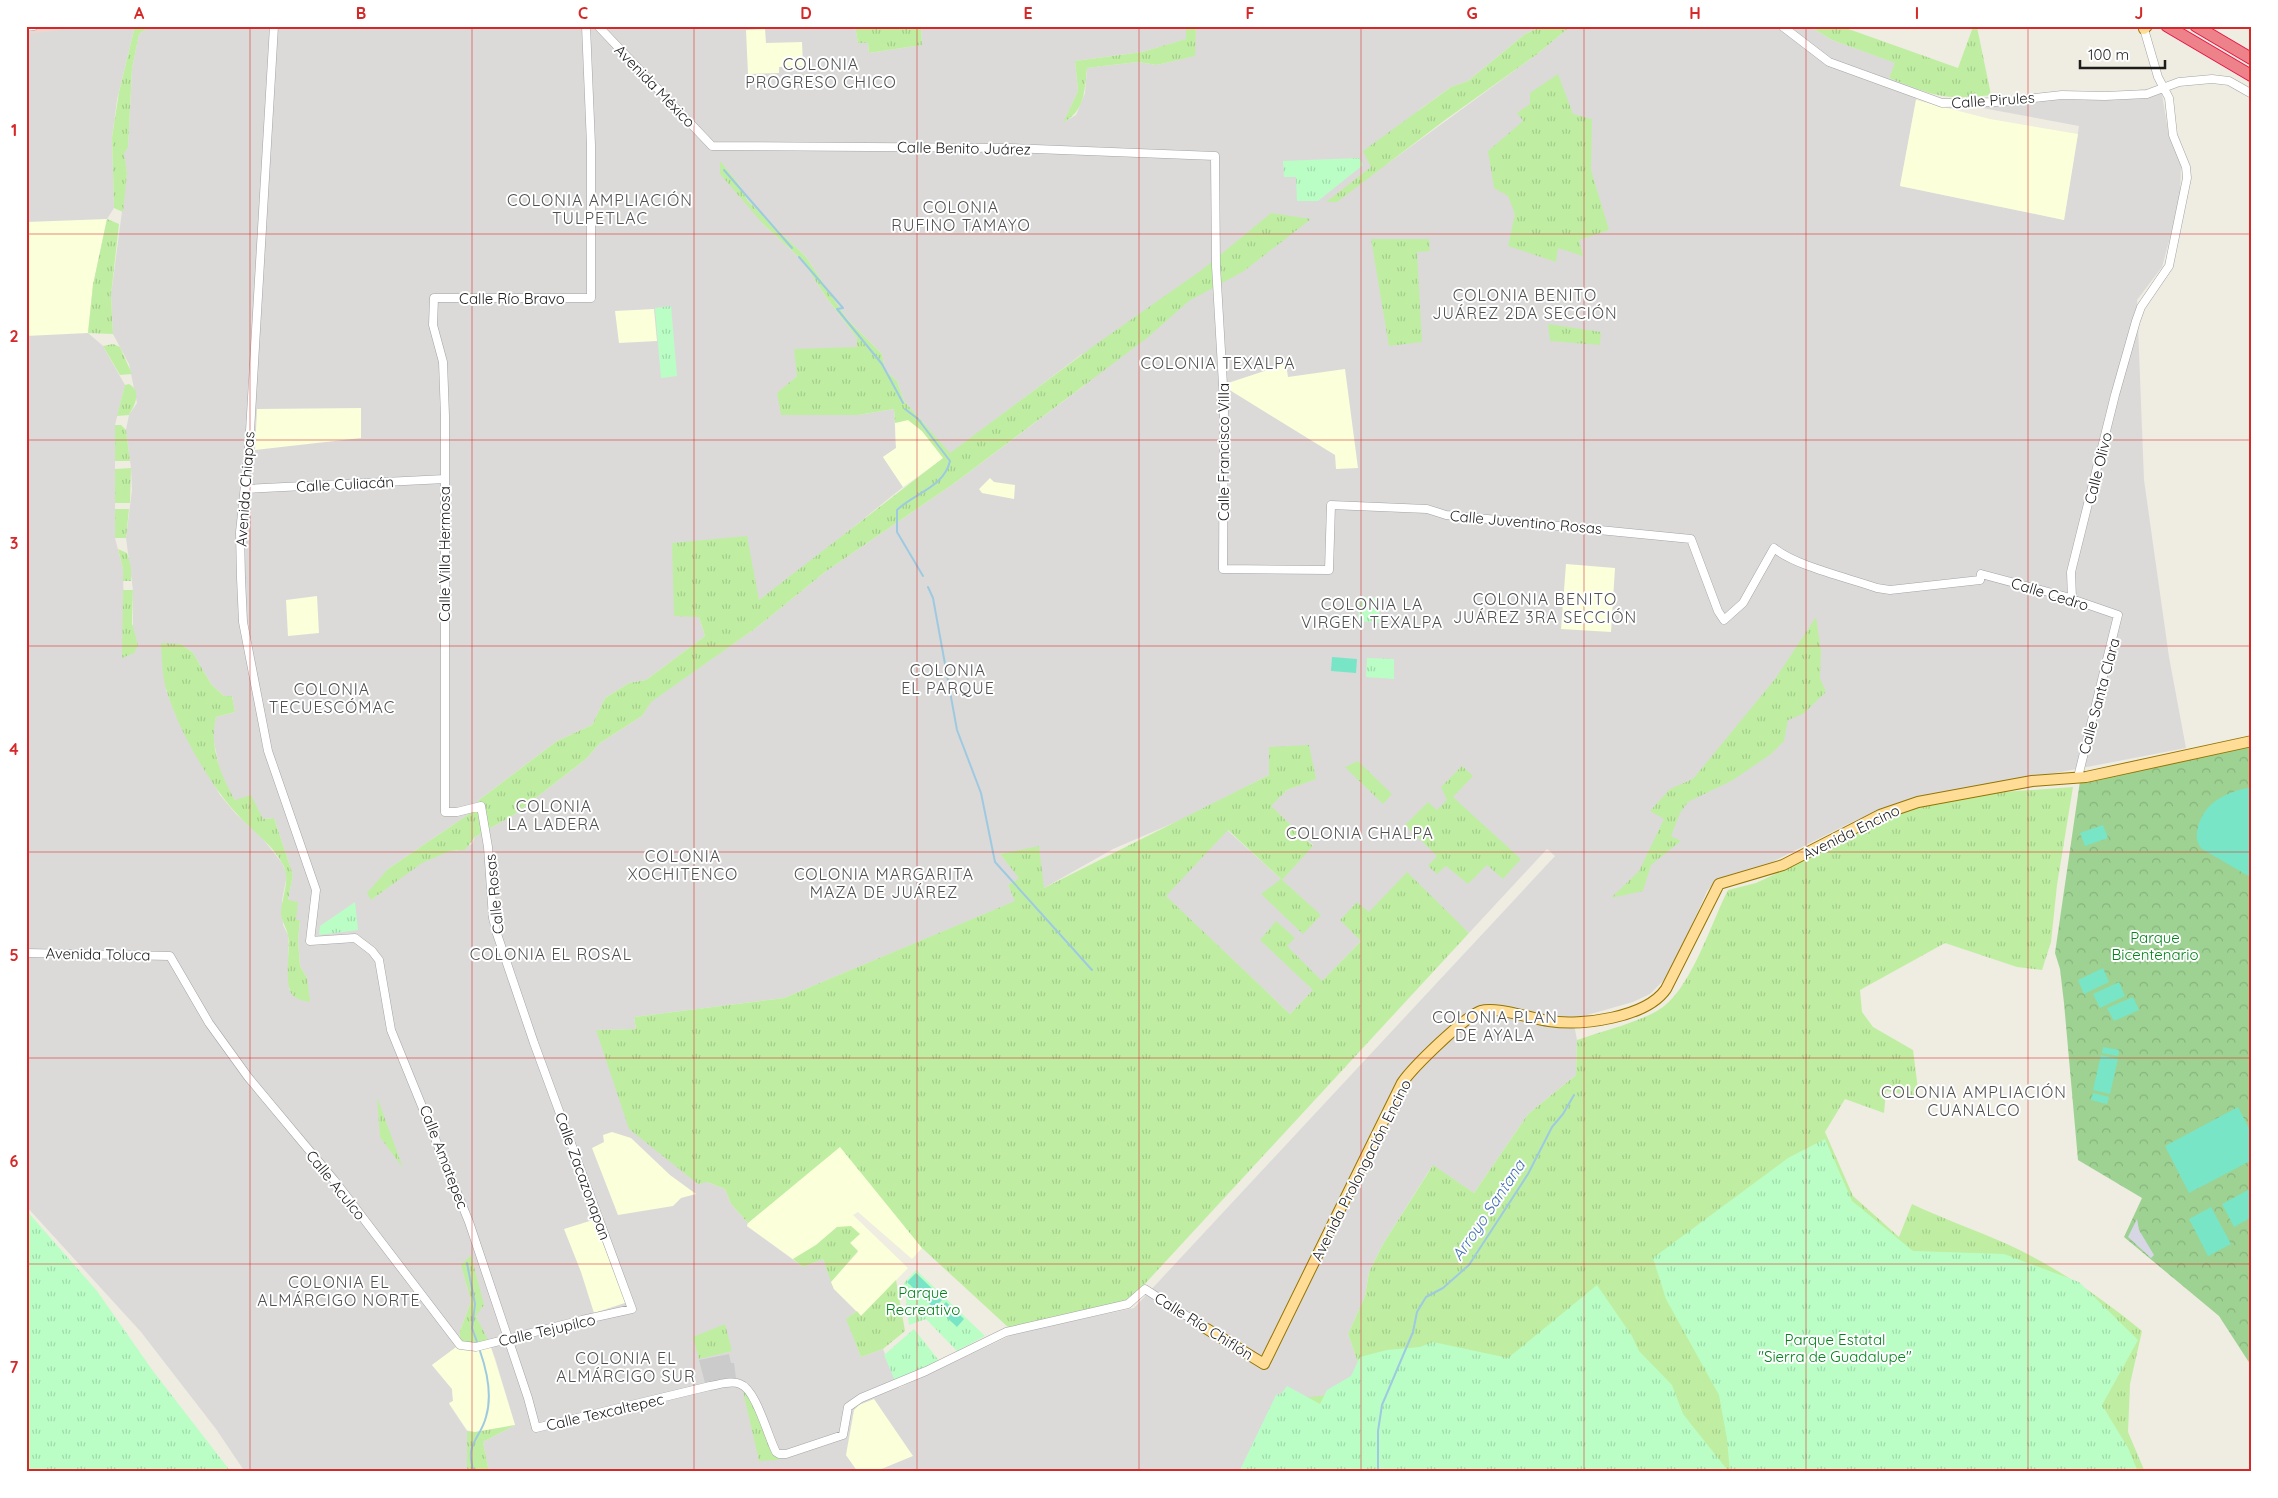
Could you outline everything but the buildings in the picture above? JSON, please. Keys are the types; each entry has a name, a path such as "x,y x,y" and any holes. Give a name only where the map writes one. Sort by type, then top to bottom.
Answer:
{"highway":[{"path":"2167,26 2252,76"},
{"path":"2196,26 2252,59"}],"main road":[{"name":"Avenida Encino","path":"1583,1023 1636,1010 1652,1003 1663,994 1716,887 1723,881 1783,865 1880,814 1902,806 1943,796 2032,781 2078,777 2252,742"},
{"name":"Avenida Prolongación Encino","path":"1264,1364 1386,1112 1412,1070 1469,1018 1482,1010 1548,1021 1583,1023"},
{"name":"Calle Río Chiflón","path":"1207,1328 1264,1364"}],"street":[{"path":"26,27 34,26"},
{"name":"Avenida Chiapas","path":"274,26 240,540 243,622 268,751 316,890 310,941"},
{"name":"Calle Río Bravo","path":"434,298 590,298 591,145 586,26"},
{"name":"Avenida México","path":"598,26 712,146"},
{"name":"Calle Pirules","path":"1782,26 1828,62 1942,104 1996,102 2070,95 2147,94 2180,82 2222,79 2252,94"},
{"name":"Calle Olivo","path":"2072,599 2070,578 2115,395 2141,307 2168,266 2187,178 2186,167 2173,135 2169,98 2164,88 2146,28"},
{"name":"Calle Benito Juárez","path":"712,146 1010,148 1215,156"},
{"name":"Calle Francisco Villa","path":"1215,156 1216,266 1224,402 1223,569 1329,570"},
{"name":"Calle Villa Hermosa","path":"434,298 433,325 444,373 445,812"},
{"name":"Calle Culiacán","path":"244,489 445,479"},
{"name":"Calle Juventino Rosas","path":"1329,570 1331,504 1427,509 1446,515 1691,539 1718,611 1724,620 1743,602 1774,548"},
{"name":"Calle Cedro","path":"1774,548 1786,556 1882,589 1898,590 1981,577 2072,599 2118,615"},
{"name":"Calle Santa Clara","path":"2078,777 2118,615"},
{"name":"Calle Rosas","path":"445,812 456,812 481,806 488,847 494,926 534,1043"},
{"name":"Calle Amatepec","path":"310,941 355,938 372,951 379,960 391,1030 469,1222 536,1428"},
{"name":"Avenida Toluca","path":"26,953 170,956"},
{"name":"Calle Aculco","path":"170,956 209,1023 248,1077 334,1180 456,1341 462,1346"},
{"name":"Calle Zacazonapan","path":"534,1043 632,1309"},
{"name":"Calle Río Chiflón","path":"843,1435 850,1405 857,1399 962,1355 1006,1332 1128,1304 1145,1289 1207,1328"},
{"name":"Calle Tejupilco","path":"462,1346 476,1347 632,1309"},
{"name":"Calle Texcaltepec","path":"536,1428 721,1384 741,1384 754,1400 773,1446 779,1454 843,1435"}],"shaded area":[{"path":"26,26 135,26 117,100 112,137 114,208 107,219 93,285 88,333 103,346 125,385 115,425 115,538 123,569 124,630 133,629 133,590 126,538 132,490 126,430 129,415 137,403 129,364 113,334 111,295 127,173 123,153 128,148 132,69 139,34 151,26 855,26 858,43 868,43 869,53 922,45 921,26 1186,26 1187,39 1142,52 1075,61 1078,91 1064,122 1076,115 1085,93 1087,68 1138,62 1157,65 1194,56 1196,26 1543,26 1525,34 1468,81 1451,87 1419,110 1387,164 1536,55 1571,26 1809,26 1832,40 1896,63 1889,78 1918,89 1900,186 2064,220 2079,126 1977,107 2032,99 2161,88 2169,137 2181,162 2180,201 2162,267 2137,300 2144,480 2169,657 2186,748 1899,803 1854,821 1772,862 1719,878 1707,891 1670,974 1650,994 1633,1002 1573,1019 1577,1040 1576,1075 1528,1114 1474,1193 1432,1166 1383,1244 1369,1272 1365,1296 1348,1334 1361,1371 1243,1472 874,1472 913,1455 846,1455 858,1472 489,1472 483,1442 515,1425 495,1358 476,1316 461,1265 471,1301 460,1331 459,1345 432,1365 452,1389 453,1401 449,1404 467,1431 467,1472 245,1472 216,1429 141,1332 26,1206","holes":["720,162 738,183 748,201 806,257 847,319 882,354 885,370 897,381 904,401 950,454 1082,354 1085,385 956,482 825,572 756,628 650,702 642,716 600,743 586,759 515,814 475,837 472,844 457,851 450,851 422,862 371,900 388,869 469,814 479,800 557,741 592,725 605,698 629,683 646,680 705,636 699,617 758,601 804,567 903,487 883,457 896,448 894,409 858,415 778,393 797,376 857,347 857,338 826,297 802,260 763,224","181,644 193,653 211,684 224,696 232,696 235,712 216,717 212,732 221,777 235,800 263,819 274,818 293,875 288,900 296,921 300,920 298,940 300,966 307,978 289,990 288,935 283,925 282,900 287,875 282,863 259,834 236,814 220,795 176,716 166,690","1269,748 1315,779 1287,790 1270,806 1313,845 1281,879 1227,830 1165,896 1290,1014 1361,941 1458,923 1469,933 1547,849 1555,856 1134,1308 1016,1333 899,1388 883,1349 861,1357 847,1319 857,1311 834,1289 823,1259 803,1267 747,1226 748,1223 731,1204 725,1189 707,1182 596,1030 636,1029 634,1017 784,998 1016,901 1008,885 1020,878 1000,854 1005,853 1044,888 1113,849 1185,818 1269,775"]},
{"path":"26,26 95,26 26,34"},
{"path":"765,29 766,43 802,42 803,66 779,67 779,73 748,74 746,30"},
{"path":"1916,100 1990,119 2078,134 2064,220 1900,186"},
{"path":"107,219 93,285 88,333 26,336 26,222"},
{"path":"654,309 657,341 619,343 615,311"},
{"path":"1286,364 1288,377 1345,369 1358,468 1336,469 1335,455 1228,389 1228,383"},
{"path":"361,408 361,438 255,450 257,409"},
{"path":"908,420 922,431 944,458 903,487 883,457 896,448 895,423"},
{"path":"990,478 994,482 1015,485 1014,499 982,493 979,489"},
{"path":"1566,564 1615,568 1611,632 1561,629"},
{"path":"317,596 319,633 288,636 286,600"},
{"path":"612,1132 631,1138 670,1175 696,1194 681,1198 673,1206 618,1215 592,1148 604,1142 603,1135"},
{"path":"840,1146 922,1248 912,1259 858,1212 853,1215 908,1268 861,1316 834,1289 831,1282 858,1252 837,1227 816,1245 793,1259 747,1226 748,1223"},
{"path":"2137,1219 2139,1230 2154,1255 2151,1258 2128,1237"},
{"path":"593,1220 628,1302 594,1313 581,1272 564,1229"},
{"path":"490,1344 515,1425 475,1432 467,1430 449,1403 453,1401 452,1389 432,1365 459,1345"},
{"path":"729,1354 731,1363 734,1363 736,1378 705,1383 699,1360"},
{"path":"874,1399 913,1456 874,1472 858,1472 846,1455 854,1410 859,1405"}],"green space":[{"path":"135,26 151,26 139,34 132,69 128,148 124,153 127,173 123,212 114,208 112,137 119,92"},
{"path":"855,26 921,26 922,45 869,53 868,43 858,43"},
{"path":"1186,26 1196,26 1195,56 1157,65 1138,62 1087,68 1080,106 1071,118 1063,123 1078,91 1075,61 1142,52 1186,39"},
{"path":"1543,26 1571,26 1536,55 1445,120 1337,202 1326,202 1371,167 1363,151 1451,87 1468,81 1525,34"},
{"path":"1809,26 1840,26 1958,68 1973,27 1977,27 1991,95 1949,97 1916,89 1889,78 1895,63 1832,40"},
{"path":"1558,74 1573,114 1592,119 1591,170 1609,230 1579,240 1583,256 1558,248 1556,262 1508,246 1515,214 1508,196 1494,188 1488,151 1523,121 1517,113 1530,104 1530,93"},
{"path":"1359,158 1363,165 1318,201 1297,201 1296,177 1284,177 1283,161"},
{"path":"720,161 738,183 748,201 806,257 847,319 882,354 885,370 897,381 904,401 950,453 1095,345 1203,269 1271,213 1311,219 1244,271 1189,301 1147,338 956,482 825,572 756,628 651,702 642,716 600,743 586,759 515,814 475,837 465,850 450,851 422,863 371,900 367,893 388,869 469,814 479,800 557,741 592,725 605,698 629,683 646,680 705,636 699,617 674,616 672,543 747,536 759,600 943,458 922,431 908,420 895,423 894,409 858,415 781,415 777,393 797,376 794,349 857,347 857,338 826,297 802,260 763,224 720,174"},
{"path":"107,219 119,224 111,295 113,334 88,333 93,285"},
{"path":"1371,239 1429,239 1430,251 1417,252 1422,342 1389,346"},
{"path":"671,306 677,376 661,378 655,308"},
{"path":"1548,324 1601,332 1600,345 1550,341"},
{"path":"113,344 120,347 132,374 120,375 103,346"},
{"path":"129,384 135,390 135,403 129,415 117,416 125,385"},
{"path":"115,425 121,425 126,430 130,461 115,461"},
{"path":"131,468 130,503 115,503 115,469"},
{"path":"115,509 129,509 126,538 115,538"},
{"path":"118,549 127,553 131,567 131,581 123,581 123,569"},
{"path":"123,590 133,590 132,623 138,646 134,653 122,658"},
{"path":"1360,597 1380,598 1379,623 1358,621"},
{"path":"1816,617 1821,651 1820,678 1826,692 1803,714 1788,720 1784,741 1771,754 1733,780 1688,802 1680,813 1671,836 1681,841 1651,865 1643,891 1611,898 1639,871 1664,819 1650,811 1670,789 1693,779 1775,679"},
{"path":"161,643 181,644 193,653 211,684 224,696 232,696 235,712 216,717 214,738 217,760 235,800 251,795 263,819 274,818 293,875 288,900 298,902 296,920 300,920 298,940 300,966 307,978 310,1002 295,997 291,993 289,986 289,942 281,914 286,882 285,869 272,849 226,801 196,756 179,723 165,686"},
{"path":"1332,657 1357,659 1356,673 1331,671"},
{"path":"1367,658 1394,659 1394,679 1366,677"},
{"path":"1309,745 1316,779 1287,790 1271,806 1313,846 1282,880 1321,915 1303,934 1261,894 1281,879 1228,830 1166,896 1290,1014 1313,990 1260,940 1276,921 1295,938 1287,946 1322,981 1361,941 1340,920 1357,902 1369,912 1407,872 1469,933 1130,1300 1009,1328 922,1248 840,1147 748,1223 731,1204 725,1189 707,1182 698,1184 629,1129 596,1030 636,1029 634,1017 784,998 1015,901 1008,885 1019,878 1000,854 1039,846 1044,888 1269,775 1269,747"},
{"name":"Parque Bicentenario","path":"2252,745 2252,1367 2219,1316 2124,1237 2142,1198 2078,1160 2064,1003 2060,969 2055,953 2080,781"},
{"path":"1358,761 1392,794 1383,804 1345,767"},
{"path":"1462,766 1473,776 1453,797 1521,859 1503,879 1487,865 1468,884 1446,866 1437,874 1428,866 1437,856 1405,825 1428,802 1437,810 1447,800 1441,787"},
{"path":"2073,787 2057,885 2051,942 2042,970 2017,967 1945,943 1860,990 1862,1012 1873,1027 1913,1050 1919,1097 1886,1091 1884,1113 1845,1099 1825,1132 1853,1196 1899,1237 1912,1204 2007,1244 2043,1263 2094,1295 2142,1331 2130,1384 2128,1432 2145,1472 1243,1472 1293,1399 1336,1394 1361,1371 1348,1334 1365,1296 1369,1272 1383,1244 1433,1165 1474,1193 1528,1114 1576,1075 1577,1040 1648,1016 1669,1002 1680,989 1698,956 1728,890 1756,883 1828,849 1874,822 1946,796"},
{"path":"2252,787 2252,878 2202,849 2197,836 2201,818 2212,804 2226,795"},
{"path":"2103,825 2108,838 2085,846 2080,833"},
{"path":"355,902 358,930 319,935 320,926"},
{"path":"2103,968 2109,982 2084,994 2078,980"},
{"path":"2119,982 2125,996 2100,1008 2093,994"},
{"path":"2133,997 2139,1010 2114,1021 2107,1008"},
{"path":"2103,1047 2119,1050 2118,1056 2102,1053"},
{"path":"2101,1055 2118,1059 2110,1094 2093,1090"},
{"path":"2093,1093 2109,1097 2107,1104 2091,1100"},
{"path":"377,1097 403,1168 380,1137"},
{"path":"2238,1107 2252,1134 2252,1160 2189,1193 2165,1146"},
{"name":"Parque Estatal \"Sierra de Guadalupe\"","path":"1825,1139 1852,1201 1913,1251 2004,1254 2079,1282 2138,1340 2102,1405 2128,1448 2138,1472 1730,1472 1727,1439 1719,1395 1666,1299 1653,1258 1788,1158"},
{"path":"2252,1188 2252,1217 2234,1227 2222,1204"},
{"path":"2211,1207 2231,1244 2208,1256 2189,1219"},
{"path":"26,1210 97,1291 153,1371 231,1472 26,1472 26,1376 30,1372 26,1367"},
{"path":"851,1226 860,1234 850,1243 858,1251 831,1282 823,1259 803,1267 793,1259 816,1245 837,1227"},
{"path":"471,1255 484,1305 476,1316 490,1344 459,1345 460,1331 471,1301 461,1265"},
{"name":"Parque Recreativo","path":"916,1270 985,1336 957,1351 926,1319 909,1325 904,1283"},
{"path":"916,1273 943,1299 934,1308 907,1282"},
{"path":"896,1280 905,1331 883,1349 861,1357 846,1319 857,1311 861,1316"},
{"path":"1597,1285 1632,1336 1639,1351 1672,1385 1683,1414 1729,1472 1239,1472 1276,1395 1281,1394 1287,1386 1320,1404 1327,1390 1351,1376 1360,1357 1387,1350 1420,1347 1433,1342 1508,1358"},
{"path":"946,1302 964,1319 957,1327 939,1310"},
{"path":"725,1324 732,1351 699,1359 693,1337"},
{"path":"914,1329 940,1362 895,1381 884,1355"},
{"path":"743,1391 756,1406 779,1460 759,1461"},
{"path":"515,1425 483,1442 489,1472 467,1472 467,1431 475,1432"}],"waterway":[{"path":"724,170 792,248"},
{"path":"799,257 843,308 837,309 882,364 903,403"},
{"path":"905,409 918,419 950,461 942,477 897,510 897,532 923,576"},
{"path":"928,587 933,598 957,730 981,793 995,862 1092,970"},
{"name":"Arroyo Santana","path":"1378,1472 1378,1431 1382,1405 1413,1332 1417,1312 1426,1297 1443,1288 1469,1265 1528,1174 1552,1127 1563,1114 1574,1095"},
{"path":"467,1263 475,1304 472,1328 477,1342"},
{"path":"474,1472 471,1462 472,1448 486,1417 489,1401 487,1375 480,1351"}],"district":[{"name":"COLONIA PROGRESO CHICO","path":"821,73"},
{"name":"COLONIA AMPLIACIÓN TULPETLAC","path":"600,209"},
{"name":"COLONIA RUFINO TAMAYO","path":"961,216"},
{"name":"COLONIA BENITO JUÁREZ 2DA SECCIÓN","path":"1525,304"},
{"name":"COLONIA TEXALPA","path":"1218,363"},
{"name":"COLONIA BENITO JUÁREZ 3RA SECCIÓN","path":"1545,608"},
{"name":"COLONIA LA VIRGEN TEXALPA","path":"1372,613"},
{"name":"COLONIA EL PARQUE","path":"948,679"},
{"name":"COLONIA TECUESCÓMAC","path":"332,698"},
{"name":"COLONIA LA LADERA","path":"554,815"},
{"name":"COLONIA CHALPA","path":"1360,833"},
{"name":"COLONIA XOCHITENCO","path":"683,865"},
{"name":"COLONIA MARGARITA MAZA DE JUÁREZ","path":"884,883"},
{"name":"COLONIA EL ROSAL","path":"551,954"},
{"name":"COLONIA PLAN DE AYALA","path":"1495,1026"},
{"name":"COLONIA AMPLIACIÓN CUANALCO","path":"1974,1101"},
{"name":"COLONIA EL ALMÁRCIGO NORTE","path":"339,1291"},
{"name":"COLONIA EL ALMÁRCIGO SUR","path":"626,1367"}]}
